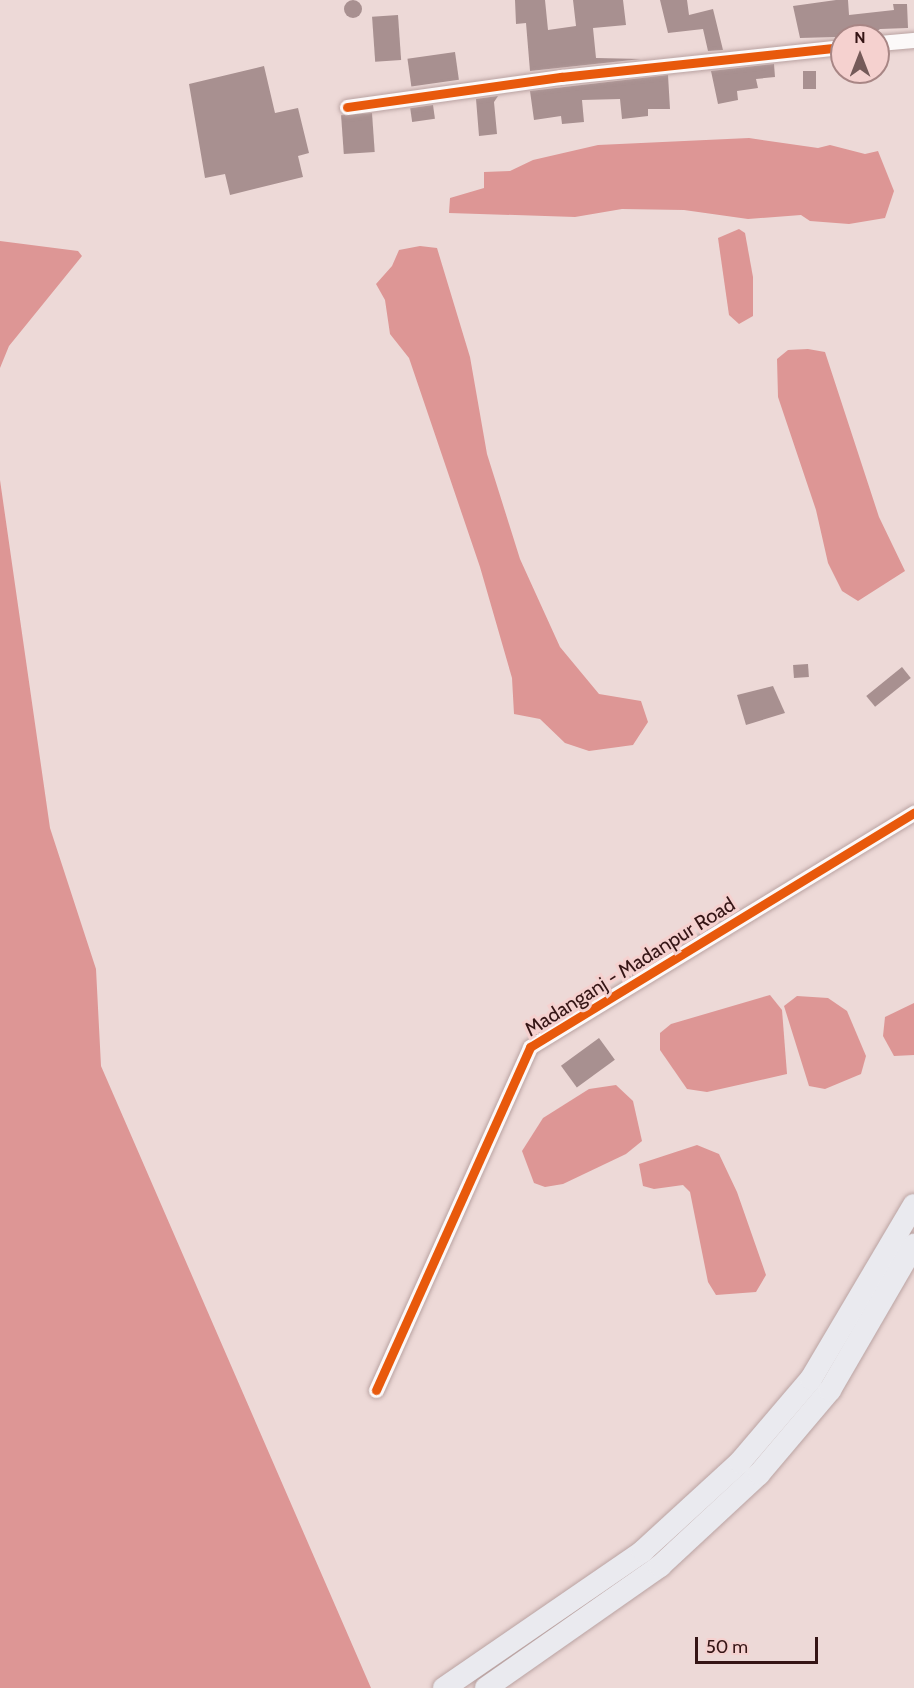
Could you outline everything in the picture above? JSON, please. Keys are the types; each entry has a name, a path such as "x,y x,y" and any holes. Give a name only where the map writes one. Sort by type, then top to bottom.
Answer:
{"main road":[{"path":"444,1688 643,1551 740,1462 811,1379 914,1205"},
{"path":"486,1688 660,1566 759,1474 830,1390 914,1245"}],"street":[{"path":"890,42 914,40"},
{"path":"347,107 561,77 830,48"},
{"name":"Madanganj - Madanpur Road","path":"376,1390 530,1047 914,813"}],"shaded area":[{"path":"749,138 818,148 830,145 865,154 878,151 894,191 885,218 849,224 810,221 801,215 748,219 684,210 622,209 575,217 449,213 450,198 484,188 484,172 510,171 533,160 598,145"},
{"path":"739,229 745,233 753,277 753,316 739,324 729,315 718,238"},
{"path":"0,241 78,251 82,256 9,346 0,368"},
{"path":"420,246 437,248 470,357 487,454 520,559 560,647 599,694 641,701 648,722 633,745 589,751 565,743 540,719 514,714 512,678 480,567 409,358 390,334 385,300 376,284 392,266 399,250"},
{"path":"808,349 825,352 879,517 905,571 858,601 842,591 828,563 816,510 778,397 777,359 788,350"},
{"path":"0,480 50,828 96,969 101,1066 371,1688 0,1688"},
{"path":"770,995 782,1010 787,1074 707,1092 687,1089 660,1050 660,1033 671,1024"},
{"path":"797,996 828,998 847,1011 866,1056 861,1074 825,1089 809,1086 784,1006"},
{"path":"914,1003 914,1055 894,1056 883,1036 885,1017"},
{"path":"616,1085 633,1101 642,1141 626,1154 563,1184 545,1187 534,1183 522,1151 543,1118 589,1089"},
{"path":"697,1145 719,1154 737,1192 766,1275 756,1292 716,1295 708,1282 690,1192 683,1185 654,1189 643,1186 639,1164"}],"building":[{"path":"349,0 357,0 362,5 360,16 349,18 344,13 344,5"},
{"path":"515,0 545,0 548,30 576,26 573,0 623,0 626,25 593,28 596,58 641,59 530,71 526,23 516,24"},
{"path":"660,0 687,0 689,15 713,9 723,50 708,51 703,29 668,33"},
{"path":"848,0 849,15 894,10 893,4 907,4 908,28 890,29 890,24 830,24 830,37 800,38 793,6"},
{"path":"398,15 401,60 375,62 372,17"},
{"path":"455,52 459,80 411,86 407,59"},
{"path":"774,64 775,77 756,79 758,88 737,91 738,100 718,104 711,71"},
{"path":"264,66 275,113 298,108 309,153 298,156 303,177 230,195 225,174 205,178 189,84"},
{"path":"803,71 816,71 816,89 803,89"},
{"path":"668,75 670,109 648,109 648,116 622,119 620,99 582,100 584,122 562,124 561,116 534,120 530,91"},
{"path":"498,96 494,102 497,134 479,136 476,99"},
{"path":"433,105 435,119 412,122 410,108"},
{"path":"372,113 375,152 344,154 341,115"},
{"path":"808,664 809,677 794,678 793,665"},
{"path":"902,667 911,678 875,707 866,696"},
{"path":"773,686 785,713 746,725 737,695"},
{"path":"599,1038 615,1060 577,1087 561,1066"}],"cycle path":[{"path":"347,107 561,77 830,48"},
{"path":"376,1390 530,1047 914,813"}]}
